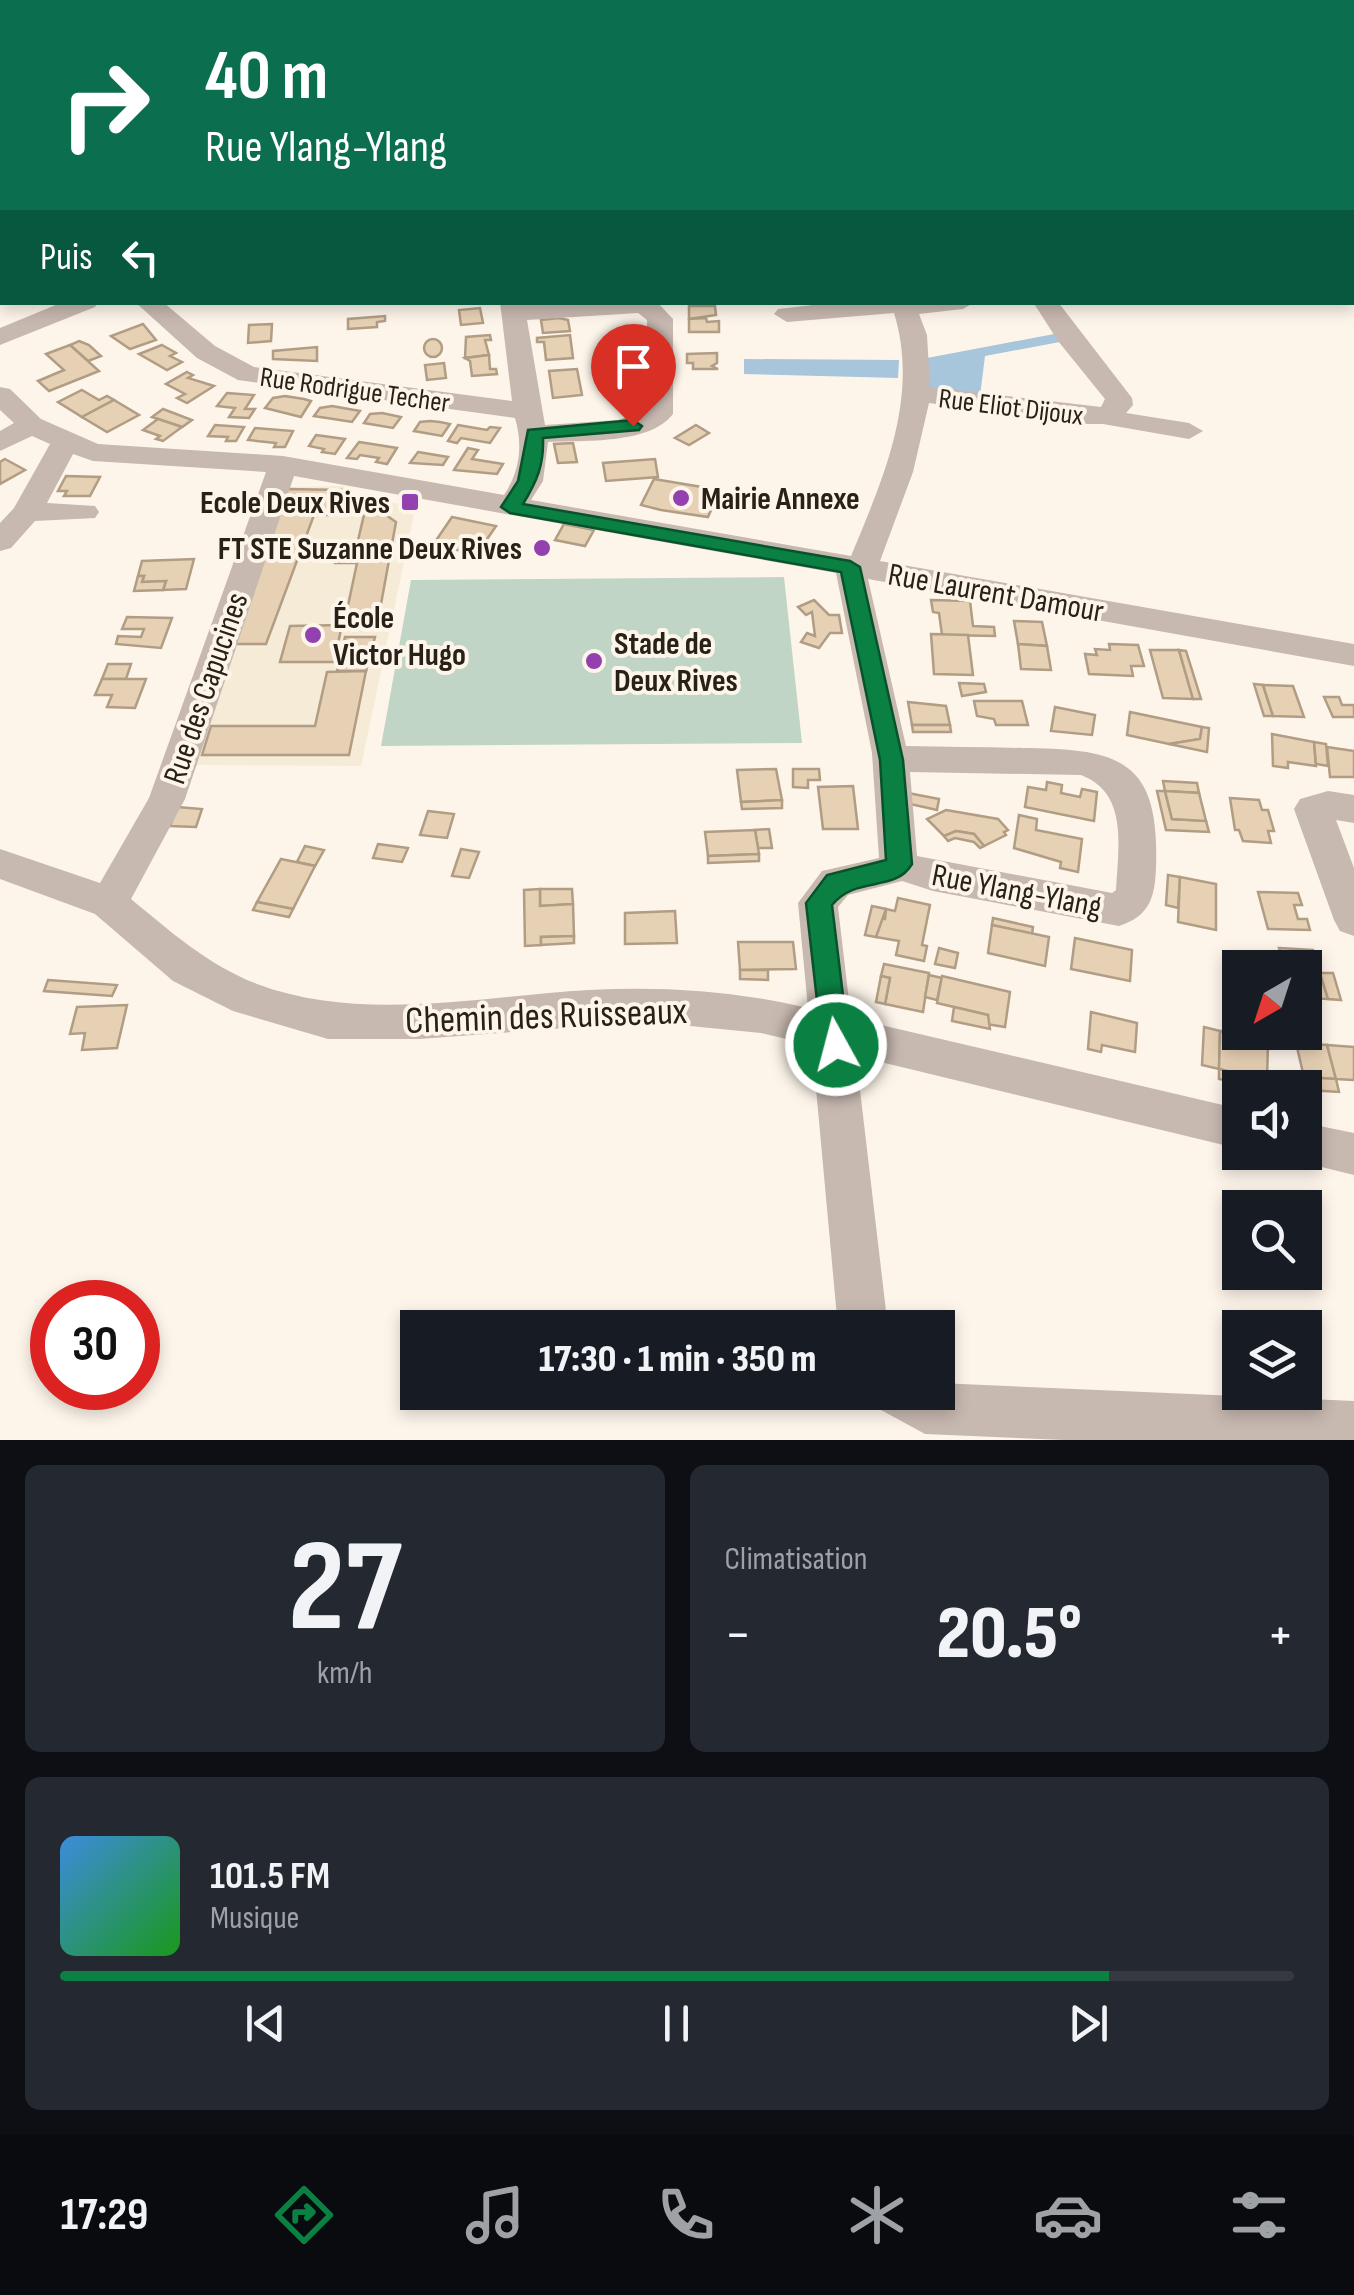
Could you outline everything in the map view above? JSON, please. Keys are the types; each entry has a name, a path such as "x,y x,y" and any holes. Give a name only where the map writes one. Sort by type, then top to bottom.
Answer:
{"street":[{"path":"0,337 79,305"},
{"name":"Rue Rodrigue Techer","path":"150,305 206,352 246,374 530,422 633,426 650,422 659,414 660,319 653,310 640,305 513,308"},
{"path":"787,314 904,305 915,346 916,394 907,450 856,568"},
{"name":"Rue Eliot Dijoux","path":"1047,305 1066,336 1118,398 1116,409 1106,415"},
{"path":"510,507 528,481 534,460 513,308"},
{"name":"Rue Eliot Dijoux","path":"916,394 1084,416 1106,415 1189,431"},
{"name":"Rue Laurent Damour","path":"0,395 32,425 65,443 93,452 283,466 1354,655"},
{"path":"0,443 32,425"},
{"path":"0,541 28,512 65,443"},
{"name":"Rue des Capucines","path":"109,903 166,798 283,466"},
{"path":"28,512 84,512"},
{"name":"Rue Ylang-Ylang","path":"856,568 892,760 899,864"},
{"name":"Rue Ylang-Ylang","path":"892,760 1084,762 1102,766 1120,777 1128,788 1138,832 1135,896 1119,910 933,876 899,864"},
{"path":"1354,808 1328,805 1313,809 1354,920"},
{"name":"Chemin des Ruisseaux","path":"0,864 109,903 187,969 248,999 328,1022 419,1022 592,1008 680,1007 761,1015 1222,1125"},
{"name":"Rue Ylang-Ylang","path":"861,1310 818,903 836,882 886,872 899,864"},
{"path":"1322,1147 1354,1154"},
{"path":"955,1409 1354,1427"}],"shaded area":[{"name":"École Victor Hugo","path":"344,486 357,500 416,505 361,766 196,765 283,487"}],"green space":[{"name":"Stade de Deux Rives","path":"784,577 802,743 381,746 411,580"}],"water":[{"path":"1054,334 1060,342 985,356 980,396 929,388 927,358"},
{"path":"744,359 899,360 898,378 744,374"}],"building":[{"path":"689,306 715,306 716,315 689,319"},
{"path":"480,308 483,323 461,325 459,310"},
{"path":"385,316 377,327 348,329 348,319"},
{"path":"706,318 707,322 719,321 719,332 689,332 689,319"},
{"path":"541,320 568,320 570,331 543,333"},
{"path":"143,324 156,340 130,349 111,336"},
{"path":"272,324 271,341 248,343 249,325"},
{"path":"490,335 491,340 485,340 489,355 465,358 466,337"},
{"path":"570,335 573,358 546,360 544,342 537,342 537,338"},
{"path":"433,339 440,341 440,355 433,357 426,355 424,348 426,341"},
{"path":"79,341 101,356 88,361 70,345"},
{"path":"70,345 99,371 49,391 38,381 64,370 46,354"},
{"path":"162,345 176,353 170,356 182,362 167,370 139,354"},
{"path":"317,347 317,361 273,359 273,351"},
{"path":"717,353 717,363 712,366 718,369 693,369 693,363 687,363 687,354"},
{"path":"489,355 490,369 496,369 497,374 472,376 470,361 465,358"},
{"path":"444,363 446,378 427,380 425,365"},
{"path":"577,369 582,395 553,398 549,371"},
{"path":"187,372 193,375 188,378 214,386 187,403 177,398 185,394 166,384"},
{"path":"82,390 99,400 107,396 114,400 82,417 58,402"},
{"path":"227,393 254,395 245,409 255,409 249,418 229,417 235,408 217,406"},
{"path":"273,398 311,401 301,417 265,408"},
{"path":"114,400 139,415 107,432 82,417"},
{"path":"320,408 360,411 352,422 314,416"},
{"path":"163,409 192,420 182,427 152,417"},
{"path":"370,414 401,417 393,428 364,423"},
{"path":"158,419 182,427 163,441 156,439 160,436 143,430"},
{"path":"420,422 450,424 442,436 414,431"},
{"path":"215,425 244,427 236,441 226,441 228,437 208,436"},
{"path":"458,425 500,428 490,443 461,438 457,443 448,441"},
{"path":"696,425 709,433 689,445 675,438"},
{"path":"255,428 293,431 285,447 274,447 276,443 248,440"},
{"path":"316,435 345,439 335,454 309,446"},
{"path":"359,442 397,448 387,464 376,462 379,458 360,455 357,459 347,458"},
{"path":"573,443 577,462 558,463 554,444"},
{"path":"468,448 478,450 472,459 503,464 497,474 454,470"},
{"path":"418,452 448,457 443,465 410,463"},
{"path":"5,459 25,470 0,484 0,462"},
{"path":"655,459 658,477 606,481 603,463"},
{"path":"66,476 100,477 90,496 64,496 67,491 58,491"},
{"name":"Mairie Annexe","path":"654,479 720,490 708,517 661,510 641,505"},
{"path":"285,489 344,490 335,515 314,515 266,644 231,644"},
{"path":"366,506 373,506 396,522 379,615 346,615 357,563 335,563 336,557 356,549"},
{"path":"452,517 496,526 477,554 433,545"},
{"path":"564,524 594,530 585,546 555,540"},
{"path":"194,559 186,589 163,590 166,581 142,582 144,576 138,576 142,561"},
{"path":"138,576 144,576 142,582 166,581 163,590 134,591"},
{"path":"814,600 829,615 839,615 842,633 830,633 819,648 801,642 807,633 815,636 812,612 806,615 798,607"},
{"path":"931,600 970,601 973,626 994,627 995,636 942,635 939,613 933,612"},
{"path":"127,617 172,618 161,648 116,644 118,636 141,637 144,629 122,629"},
{"path":"1014,621 1042,622 1047,646 1018,644"},
{"path":"342,625 334,662 280,662 290,626"},
{"path":"931,634 968,635 973,675 934,674"},
{"path":"345,637 375,637 366,671 337,671"},
{"path":"1018,644 1047,646 1051,670 1021,669"},
{"path":"1109,644 1138,645 1144,666 1131,666 1133,676 1089,674 1085,654 1097,655 1095,649 1110,650"},
{"path":"1150,650 1179,650 1193,699 1163,698"},
{"path":"1179,650 1186,651 1201,699 1193,699"},
{"path":"108,664 131,664 126,679 102,679"},
{"path":"366,671 349,755 202,755 211,726 315,726 327,672"},
{"path":"102,679 146,679 135,708 107,707 112,695 95,695"},
{"path":"959,683 984,684 986,692 962,696"},
{"path":"1254,684 1263,685 1273,716 1264,716"},
{"path":"1263,685 1293,686 1304,717 1273,716"},
{"path":"1324,697 1339,697 1342,705 1354,705 1354,717 1333,717"},
{"path":"974,701 1022,701 1028,725 996,725 994,719 977,716"},
{"path":"908,702 946,706 950,725 912,725"},
{"path":"1055,707 1095,715 1092,735 1051,731"},
{"path":"1130,712 1202,727 1200,739 1169,744 1127,735"},
{"path":"912,725 950,725 951,732 913,732"},
{"path":"1202,727 1209,728 1207,752 1169,744 1200,739"},
{"path":"1272,734 1314,742 1316,766 1288,762 1288,768 1273,766"},
{"path":"1314,742 1326,744 1328,766 1316,764"},
{"path":"1327,747 1354,751 1354,777 1330,777"},
{"path":"776,769 782,800 741,802 737,770"},
{"path":"793,769 819,769 820,780 808,780 808,788 793,787"},
{"path":"1163,781 1197,783 1199,793 1165,791"},
{"path":"1047,782 1062,785 1061,793 1080,797 1082,789 1097,792 1094,821 1025,807 1028,787 1046,790"},
{"path":"853,786 858,829 823,829 818,787"},
{"path":"1157,791 1165,791 1172,819 1206,821 1209,832 1166,830"},
{"path":"1165,791 1199,793 1206,821 1172,819"},
{"path":"908,793 939,799 937,810 910,804"},
{"path":"1230,798 1259,800 1262,810 1268,810 1274,831 1268,831 1271,843 1243,841 1239,830 1235,830"},
{"path":"782,800 782,808 742,809 741,802"},
{"path":"177,807 202,809 196,827 170,826"},
{"path":"946,810 998,819 1008,830 1006,835 984,846 974,834 956,831 944,836 927,819"},
{"path":"428,811 454,814 447,838 420,835"},
{"path":"1019,815 1037,819 1036,830 1082,839 1078,872 1060,868 1061,862 1014,848"},
{"path":"769,829 772,848 758,848 755,830"},
{"path":"755,830 759,854 708,856 705,832"},
{"path":"956,831 974,834 984,846 955,838 948,841 944,836"},
{"path":"378,844 408,848 402,862 373,858"},
{"path":"305,846 324,850 315,866 297,862"},
{"path":"461,849 479,852 469,878 452,876"},
{"path":"759,854 759,861 708,863 708,856"},
{"path":"281,859 315,866 293,909 257,902"},
{"path":"1168,875 1180,877 1178,908 1166,905"},
{"path":"1180,877 1216,884 1216,930 1178,922"},
{"path":"540,889 572,889 573,904 540,906"},
{"path":"540,889 540,906 573,904 574,936 541,937 541,945 525,946 524,890"},
{"path":"1258,892 1298,893 1302,905 1294,905 1298,919 1307,919 1310,930 1268,929"},
{"path":"898,898 930,905 922,945 927,946 924,961 896,955 899,941 876,937 880,918 885,919 886,909 895,911"},
{"path":"257,902 293,909 289,917 253,910"},
{"path":"872,906 886,909 876,937 865,935"},
{"path":"675,911 677,943 625,944 625,913"},
{"path":"993,918 1033,927 1032,934 992,925"},
{"path":"992,925 1049,937 1045,966 988,953"},
{"path":"574,936 574,943 541,945 541,937"},
{"path":"1075,938 1132,950 1130,981 1071,969"},
{"path":"738,942 793,942 796,969 740,970"},
{"path":"939,948 958,953 955,968 935,964"},
{"path":"884,964 929,973 923,1012 885,1004 890,978 881,976"},
{"path":"740,970 768,970 768,980 740,979"},
{"path":"1322,973 1333,973 1341,1000 1328,999"},
{"path":"929,975 942,978 937,1000 925,997"},
{"path":"881,976 890,978 885,1004 876,1002"},
{"path":"942,976 1010,992 1005,1027 986,1024 988,1015 937,1003"},
{"path":"48,980 117,985 112,996 44,991"},
{"path":"127,1005 117,1048 82,1050 85,1033 70,1034 77,1007"},
{"path":"954,1007 988,1015 990,1029 952,1021"},
{"path":"1091,1012 1137,1023 1135,1052 1102,1045 1101,1052 1088,1049"},
{"path":"1204,1027 1220,1031 1219,1069 1202,1065"},
{"path":"1220,1031 1222,1050 1268,1050 1267,1070 1219,1069"},
{"path":"1322,1045 1327,1045 1336,1079 1322,1078 1322,1070 1302,1070 1298,1050 1322,1050"},
{"path":"1327,1045 1354,1047 1354,1080 1336,1079"},
{"path":"1322,1078 1336,1079 1339,1092 1322,1091"}],"place":[{"name":"Mairie Annexe","path":"681,498"},
{"name":"Ecole Deux Rives","path":"410,502"},
{"name":"FT STE Suzanne Deux Rives","path":"542,548"},
{"name":"École Victor Hugo","path":"313,635"},
{"name":"Stade de Deux Rives","path":"594,661"}],"route":[{"path":"633,426 534,434 534,460 528,481 510,507 850,567 892,760 899,864 886,872 836,882 818,903 836,1045"}]}
